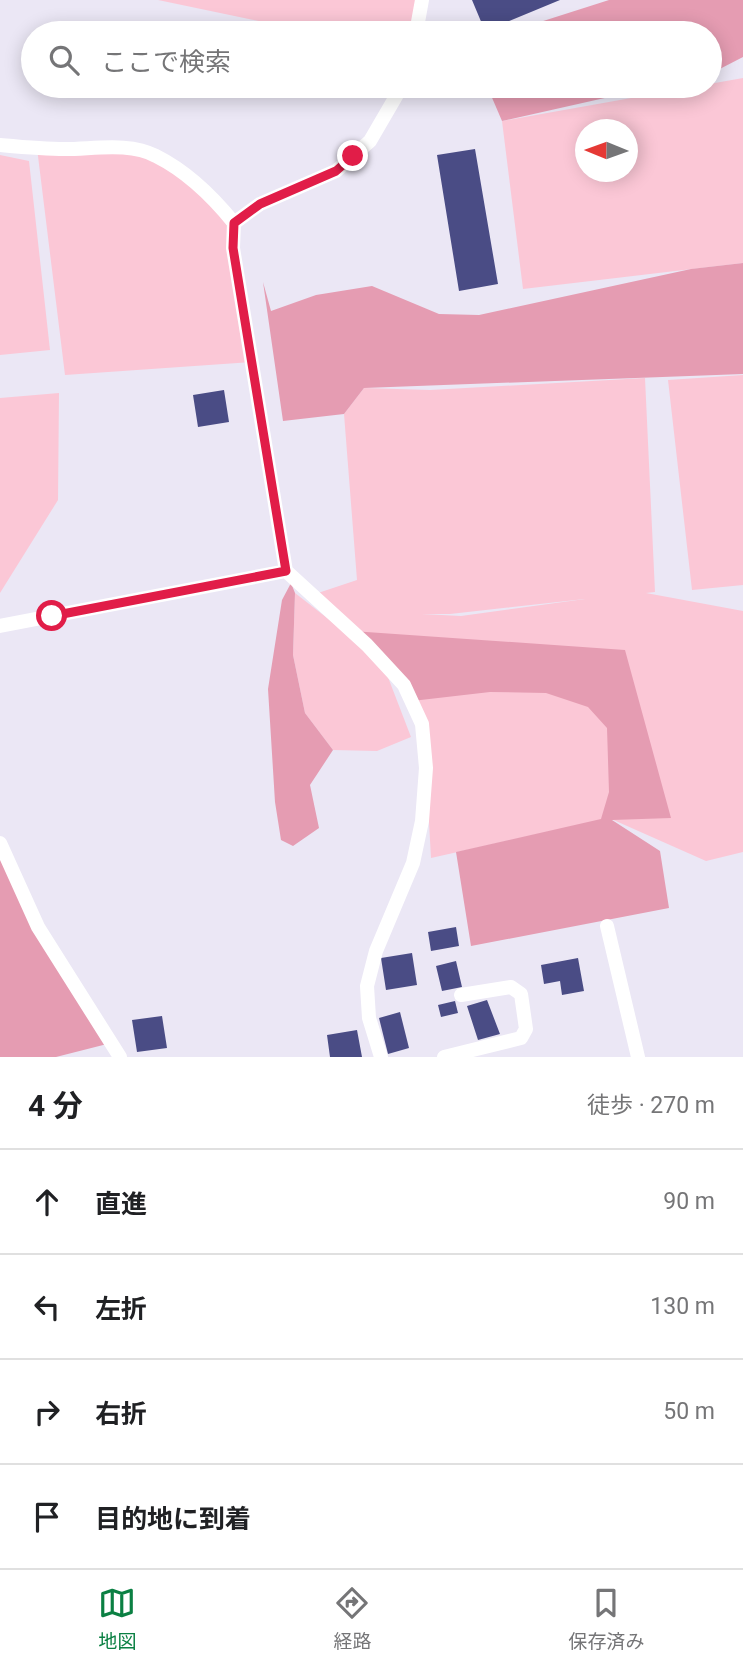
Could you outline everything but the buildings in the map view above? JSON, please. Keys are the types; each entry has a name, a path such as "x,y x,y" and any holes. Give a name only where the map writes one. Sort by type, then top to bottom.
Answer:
{"street":[{"path":"418,21 422,0"},
{"path":"234,223 260,204 336,171 370,141 395,98"},
{"path":"0,145 62,149 127,148 155,155 187,177 216,202 234,223 233,248 286,571 367,645 404,685 422,724 426,768 422,821 412,863 376,951 367,986 369,1018 381,1057"},
{"path":"0,626 286,571"},
{"path":"0,843 37,927 120,1057"},
{"path":"607,926 638,1057"},
{"path":"444,1057 521,1038 526,1029 521,994 511,987 461,996"}],"shaded area":[{"path":"158,0 417,0 414,21 258,21"},
{"path":"609,0 743,0 743,57 722,68 722,21 543,21"},
{"path":"743,78 743,263 523,289 502,121 631,98 722,98 722,82"},
{"path":"492,98 605,98 502,121"},
{"path":"142,144 234,223 252,362 65,375 37,148"},
{"path":"0,155 29,161 50,350 0,355"},
{"path":"743,263 743,374 364,388 344,414 283,421 263,282 271,311 316,295 372,286 439,314 479,315 691,269"},
{"path":"743,375 743,585 692,590 668,380"},
{"path":"645,378 655,592 646,593 743,611 743,852 706,861 609,818 431,858 426,768 412,701 386,672 411,737 377,751 333,750 305,713 293,655 295,593 363,646 318,593 357,580 344,414 364,388 430,390","holes":["585,599 461,616 422,614 450,614"]},
{"path":"59,393 58,500 0,593 0,398"},
{"path":"291,583 295,593 293,655 305,713 333,750 310,785 319,828 293,846 281,840 275,802 268,689 282,600"},
{"path":"352,631 625,650 671,818 612,820 660,851 669,908 471,946 456,852 601,819 609,792 607,728 588,707 546,693 490,692 412,701"},
{"path":"0,842 67,981 111,1043 56,1057 0,1057"}],"route":[{"path":"52,616 286,571 233,248 234,223 260,204 336,171 353,156"}]}
